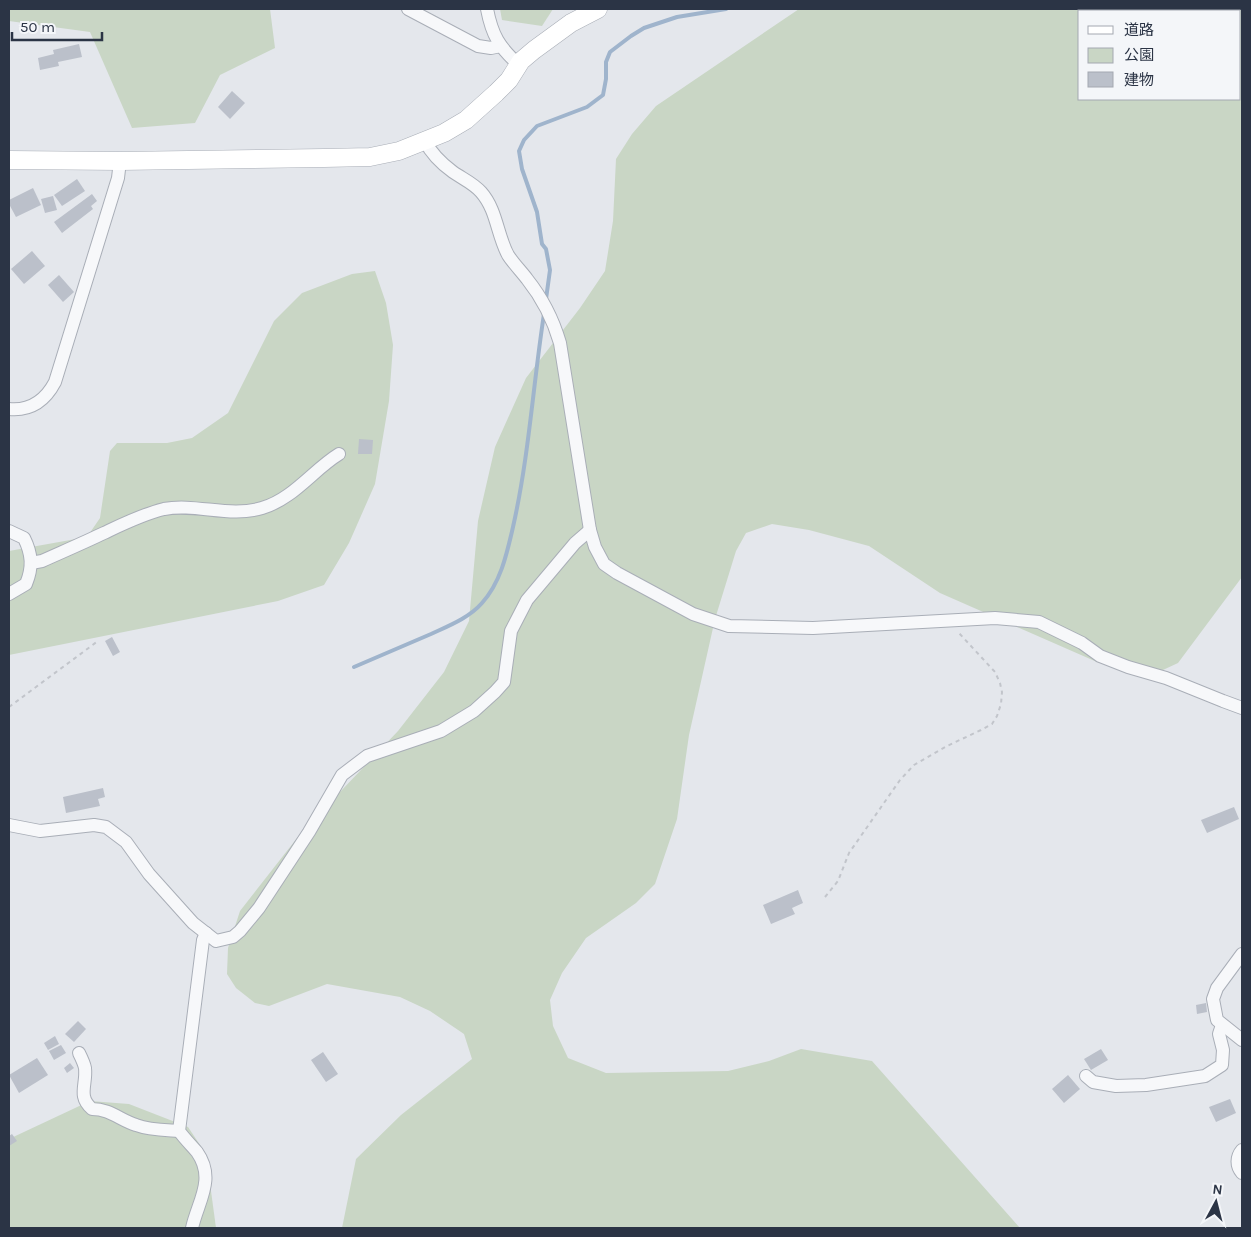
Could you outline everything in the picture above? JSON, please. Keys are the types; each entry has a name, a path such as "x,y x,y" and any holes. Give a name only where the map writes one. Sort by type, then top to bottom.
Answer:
{"street":[{"path":"408,9 478,46 491,48 501,46"},
{"path":"488,9 490,25 501,46 505,53 519,65"},
{"path":"9,160 120,161 370,157 399,151 444,133 466,120 509,80 519,65 551,37 571,23 598,9"},
{"path":"425,141 440,161 482,192 492,209 509,256 541,297 555,325 560,343 590,530 604,564 611,569 693,614 729,626 813,628 995,618 1039,622 1082,643 1100,656 1128,667 1166,678 1242,708"},
{"path":"9,409 23,409 33,405 49,394 55,382 118,178 120,161"},
{"path":"31,563 42,561 134,519 165,509 241,511 261,509 284,497 339,454"},
{"path":"9,825 40,831 94,825 106,827 126,842 171,900 193,923 216,941 233,937 266,898 309,832 342,775 368,756 442,731 485,703 504,682 511,631 527,600 575,543 590,530"},
{"path":"9,531 24,538 31,563 30,575 26,584 9,594"},
{"path":"192,1228 194,1217 204,1192 206,1170 196,1152 179,1130 203,940 206,934"},
{"path":"1242,954 1217,988 1213,999 1217,1020 1242,1040"},
{"path":"1086,1076 1093,1082 1116,1086 1146,1085 1205,1076 1222,1065 1223,1050 1219,1034 1222,1025"},
{"path":"79,1053 85,1068 83,1094 85,1103 92,1109 102,1109 138,1126 179,1130"},
{"path":"1242,1150 1237,1161 1242,1172"}],"path":[{"path":"824,897 838,881 849,853 900,780 920,762 947,746 992,724 997,716 1002,692 995,672 949,621"},
{"path":"9,707 98,641"}],"green space":[{"path":"9,9 270,9 275,48 220,75 195,123 132,128 90,32 9,21"},
{"path":"500,9 553,9 542,26 502,20"},
{"path":"799,9 1242,9 1242,577 1178,663 1150,676 1097,662 940,593 869,546 809,530 772,524 746,533 736,551 715,619 689,735 677,819 655,884 636,903 586,938 562,973 550,1000 553,1026 568,1058 606,1073 728,1071 769,1061 801,1049 872,1061 1020,1228 342,1228 356,1159 401,1115 472,1059 464,1034 430,1011 400,997 327,984 269,1006 255,1003 236,988 227,974 228,948 240,911 301,833 398,731 444,672 469,621 478,521 495,447 526,378 580,308 605,271 613,221 616,159 632,134 656,106"},
{"path":"375,271 386,303 393,345 389,401 375,484 349,543 324,585 278,601 9,655 9,551 87,537 100,518 110,451 117,443 167,443 192,438 228,413 274,321 302,293 352,274"},
{"path":"90,1101 129,1104 188,1127 206,1154 216,1228 9,1228 9,1139"}],"building":[{"path":"79,44 82,57 58,62 59,66 40,70 38,58 54,54 53,50"},
{"path":"232,91 245,103 230,119 218,107"},
{"path":"77,179 85,191 62,206 54,195"},
{"path":"33,188 41,205 16,217 9,204 9,200"},
{"path":"92,194 97,201 91,206 93,209 62,233 54,222"},
{"path":"53,196 57,210 45,213 41,199"},
{"path":"32,251 45,266 24,284 11,269"},
{"path":"59,275 74,292 63,302 48,285"},
{"path":"359,439 373,440 372,454 358,454"},
{"path":"112,637 120,652 113,656 105,641"},
{"path":"103,788 105,797 98,799 100,806 66,813 63,797"},
{"path":"1234,807 1239,819 1207,833 1201,820"},
{"path":"798,890 803,903 792,908 795,914 771,924 763,905"},
{"path":"1206,1003 1207,1012 1197,1014 1196,1005"},
{"path":"78,1021 86,1029 74,1042 65,1034"},
{"path":"55,1036 59,1044 48,1050 44,1043"},
{"path":"61,1045 66,1053 54,1060 49,1051"},
{"path":"1101,1049 1108,1060 1091,1070 1084,1059"},
{"path":"323,1052 338,1074 326,1082 311,1060"},
{"path":"37,1058 48,1075 19,1093 9,1075"},
{"path":"70,1063 74,1068 67,1073 64,1068"},
{"path":"1068,1075 1080,1089 1064,1103 1052,1089"},
{"path":"1230,1099 1236,1113 1216,1122 1209,1107"},
{"path":"12,1134 17,1141 9,1146 9,1136"}],"waterway":[{"path":"546,299 550,270 546,249 542,244 537,212 522,169 519,151 524,140 537,126 587,107 603,95 606,79 606,62 610,52 631,36 644,28 677,17 726,9"},
{"path":"354,667 451,625 465,617 489,595 499,577 506,557 518,500 527,447 544,314"}]}
